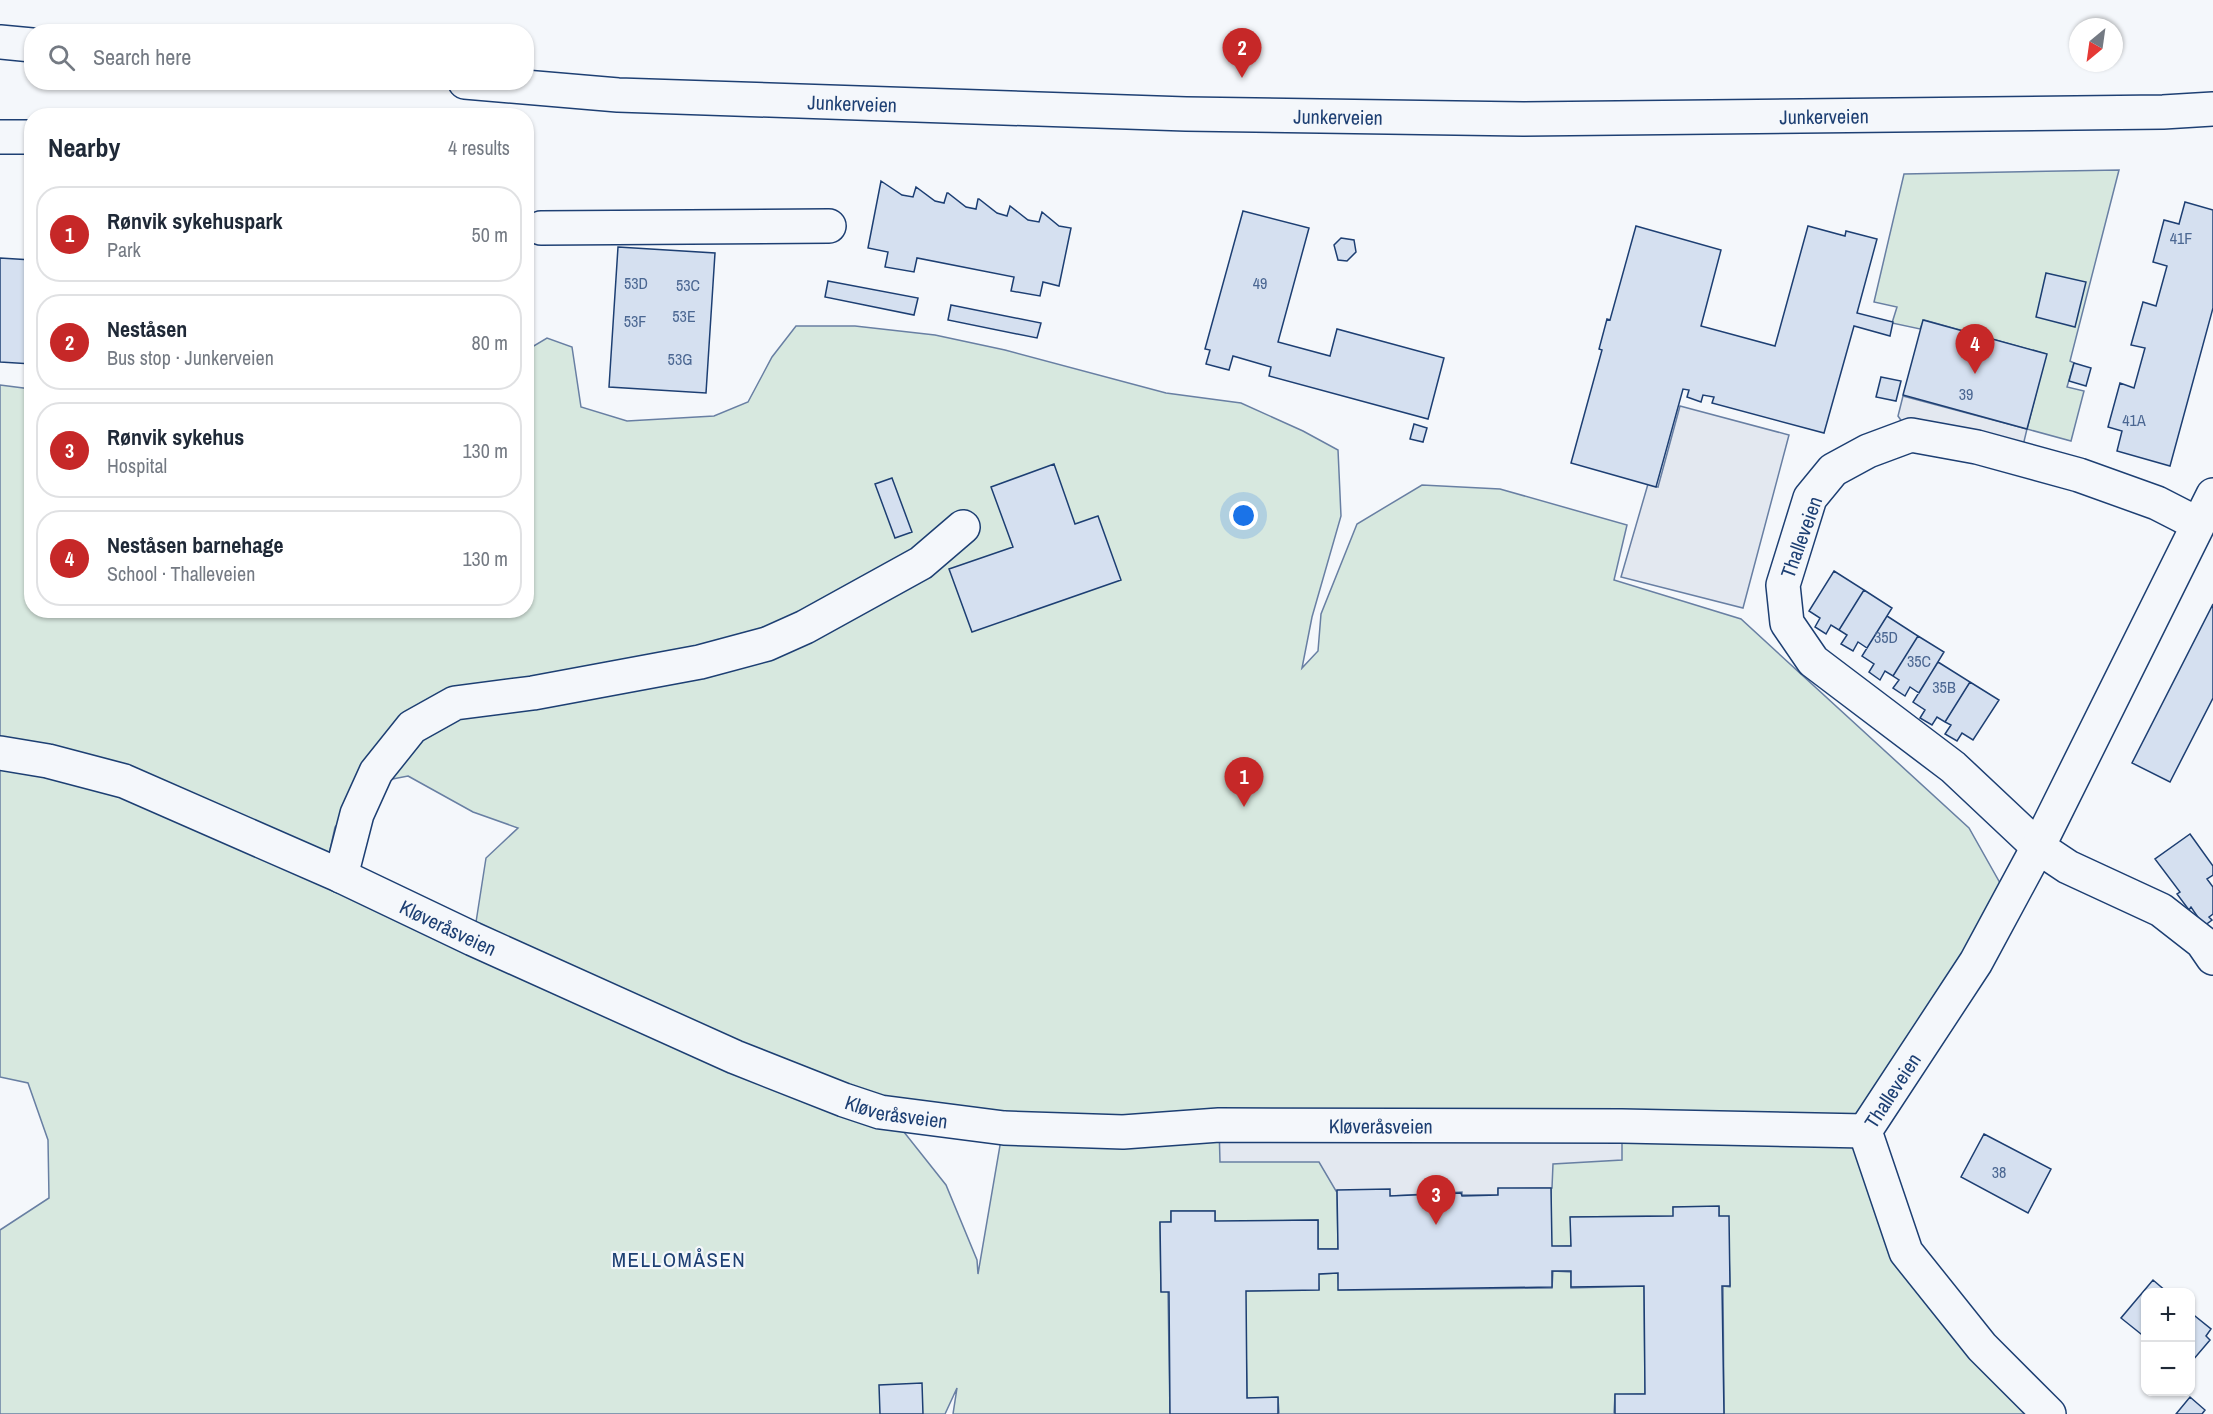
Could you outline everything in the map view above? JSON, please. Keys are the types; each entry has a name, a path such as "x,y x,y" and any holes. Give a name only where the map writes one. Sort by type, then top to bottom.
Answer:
{"street":[{"path":"0,42 24,44"},
{"name":"Junkerveien","path":"534,88 618,95 832,103 1186,114 1511,119 2163,112 2213,109"},
{"path":"0,137 24,137"},
{"path":"542,228 829,226"},
{"name":"Thalleveien","path":"2198,524 2157,503 2079,475 1977,447 1911,435 1868,451 1833,470 1810,498 1783,585 1787,623 1813,662 1953,767 2038,847 2068,867 2161,910 2202,942 2213,958"},
{"name":"Thalleveien","path":"2049,1414 1982,1347 1906,1252 1865,1131 1976,962 2038,847 2213,495"},
{"path":"341,876 357,814 376,772 412,728 446,708 455,703 533,693 700,662 767,644 805,627 921,564 963,527"},
{"name":"Kløveråsveien","path":"0,753 48,761 124,781 341,876 473,939 735,1057 880,1112 1004,1128 1123,1132 1219,1125 1610,1126 1865,1131"}],"shaded area":[{"path":"2119,170 2070,361 2074,363 2067,387 2084,391 2071,441 2027,429 2046,354 1924,320 1920,329 1892,323 1897,307 1874,302 1904,174"},
{"path":"796,326 855,326 935,335 1005,350 1166,393 1241,403 1303,431 1338,450 1341,516 1312,617 1302,668 1318,651 1321,614 1357,524 1422,485 1500,489 1627,525 1614,580 1741,619 1969,828 2009,899 1865,1131 1906,1252 2049,1414 1724,1414 1723,1286 1730,1287 1728,1217 1719,1217 1719,1207 1673,1207 1674,1216 1571,1217 1571,1246 1551,1247 1551,1188 1498,1189 1498,1195 1462,1195 1462,1192 1427,1193 1426,1195 1389,1190 1337,1191 1338,1249 1318,1249 1318,1220 1215,1222 1215,1211 1171,1211 1171,1222 1160,1223 1161,1291 1168,1291 1170,1414 953,1414 957,1388 945,1414 0,1414 0,1230 49,1198 48,1140 28,1083 0,1077 0,385 24,388 24,618 534,618 534,346 547,338 572,347 581,407 627,421 714,416 748,402 772,357","holes":["408,776 473,812 518,828 486,858 474,935 326,868 335,827 372,783","892,1117 1003,1128 978,1274 977,1260 946,1185"]},
{"path":"1903,396 2027,429 2020,458 1911,435 1898,416"},
{"path":"1680,406 1789,435 1743,608 1621,577 1648,484 1658,487"},
{"path":"1219,1125 1622,1126 1622,1160 1553,1164 1552,1188 1498,1189 1498,1195 1462,1195 1462,1192 1390,1196 1389,1190 1336,1191 1319,1162 1220,1162"},
{"path":"1553,1271 1571,1272 1571,1288 1644,1286 1645,1394 1615,1395 1614,1414 1279,1414 1278,1398 1247,1398 1245,1291 1319,1289 1318,1274 1338,1273 1339,1290 1552,1288"}],"building":[{"path":"881,181 902,195 913,197 916,187 935,201 944,203 948,193 966,207 976,209 979,199 997,213 1007,216 1010,206 1028,220 1039,222 1042,212 1059,226 1071,228 1059,286 1043,282 1040,296 1011,291 1014,277 917,258 914,272 885,267 888,252 868,248"},
{"path":"2185,202 2213,210 2213,308 2170,466 2117,451 2122,431 2108,427 2120,383 2134,388 2145,348 2131,345 2143,302 2156,306 2167,266 2153,262 2164,220 2179,224"},
{"path":"1243,211 1309,228 1278,342 1330,356 1337,329 1444,358 1428,419 1269,376 1271,367 1233,356 1229,370 1206,364 1210,350 1205,349"},
{"path":"1636,226 1721,250 1701,326 1775,346 1808,226 1845,236 1846,231 1877,239 1857,313 1893,322 1890,336 1854,326 1824,433 1712,403 1714,397 1703,395 1701,402 1687,397 1689,390 1683,389 1656,487 1571,463 1602,350 1599,349 1607,319 1610,320"},
{"path":"1341,238 1354,240 1356,252 1347,261 1338,260 1334,245"},
{"path":"618,247 715,253 706,393 609,387"},
{"path":"0,258 24,260 24,364 0,362"},
{"path":"2046,273 2086,282 2075,327 2036,317"},
{"path":"828,281 918,298 914,315 825,297"},
{"path":"951,305 1041,323 1037,338 948,320"},
{"path":"1923,320 2047,354 2027,429 1903,395"},
{"path":"2074,363 2091,368 2086,386 2069,381"},
{"path":"1881,377 1901,381 1896,401 1876,397"},
{"path":"1414,424 1427,428 1423,442 1410,439"},
{"path":"1054,464 1075,524 1098,516 1121,580 972,632 949,569 1013,547 991,487"},
{"path":"892,478 912,532 895,538 875,484"},
{"path":"1834,571 1864,590 1839,630 1831,625 1826,634 1815,627 1820,618 1809,611"},
{"path":"1864,590 1892,608 1867,648 1858,642 1853,651 1841,644 1847,635 1839,630"},
{"path":"2213,604 2213,698 2170,782 2132,763"},
{"path":"1887,616 1918,636 1893,676 1885,671 1880,680 1869,672 1874,664 1862,656"},
{"path":"1918,636 1944,652 1919,693 1910,687 1905,696 1893,688 1899,680 1893,676"},
{"path":"1938,662 1970,682 1945,722 1937,717 1932,725 1920,718 1925,710 1913,702"},
{"path":"1970,682 1999,700 1973,740 1962,733 1957,741 1945,734 1951,725 1945,722"},
{"path":"2190,834 2213,866 2213,875 2207,879 2213,887 2213,914 2209,917 2212,920 2204,926 2191,907 2189,910 2177,894 2180,892 2155,859"},
{"path":"1984,1134 2051,1169 2028,1213 1961,1177"},
{"path":"1498,1188 1551,1188 1552,1246 1571,1246 1570,1217 1673,1216 1673,1207 1719,1206 1719,1216 1729,1216 1730,1286 1722,1286 1724,1414 1615,1414 1615,1394 1645,1394 1644,1286 1571,1287 1571,1271 1552,1271 1552,1287 1338,1290 1338,1273 1319,1274 1319,1290 1246,1291 1247,1398 1278,1397 1278,1414 1170,1414 1169,1292 1161,1292 1160,1222 1171,1222 1171,1211 1215,1211 1215,1221 1318,1220 1318,1249 1338,1249 1337,1190 1390,1189 1390,1196 1461,1193 1462,1196 1498,1195"},
{"path":"2153,1280 2162,1288 2146,1288"},
{"path":"2141,1294 2141,1334 2121,1318"},
{"path":"2195,1316 2211,1329 2206,1336 2210,1340 2195,1358"},
{"path":"922,1383 923,1414 880,1414 879,1385"},
{"path":"2190,1397 2205,1410 2202,1414 2176,1414"}],"place":[{"name":"Neståsen","path":"1242,78"},
{"name":"Neståsen barnehage","path":"1975,374"},
{"name":"Rønvik sykehuspark","path":"1244,807"},
{"name":"Rønvik sykehus","path":"1436,1225"}],"district":[{"name":"MELLOMÅSEN","path":"679,1259"}]}
